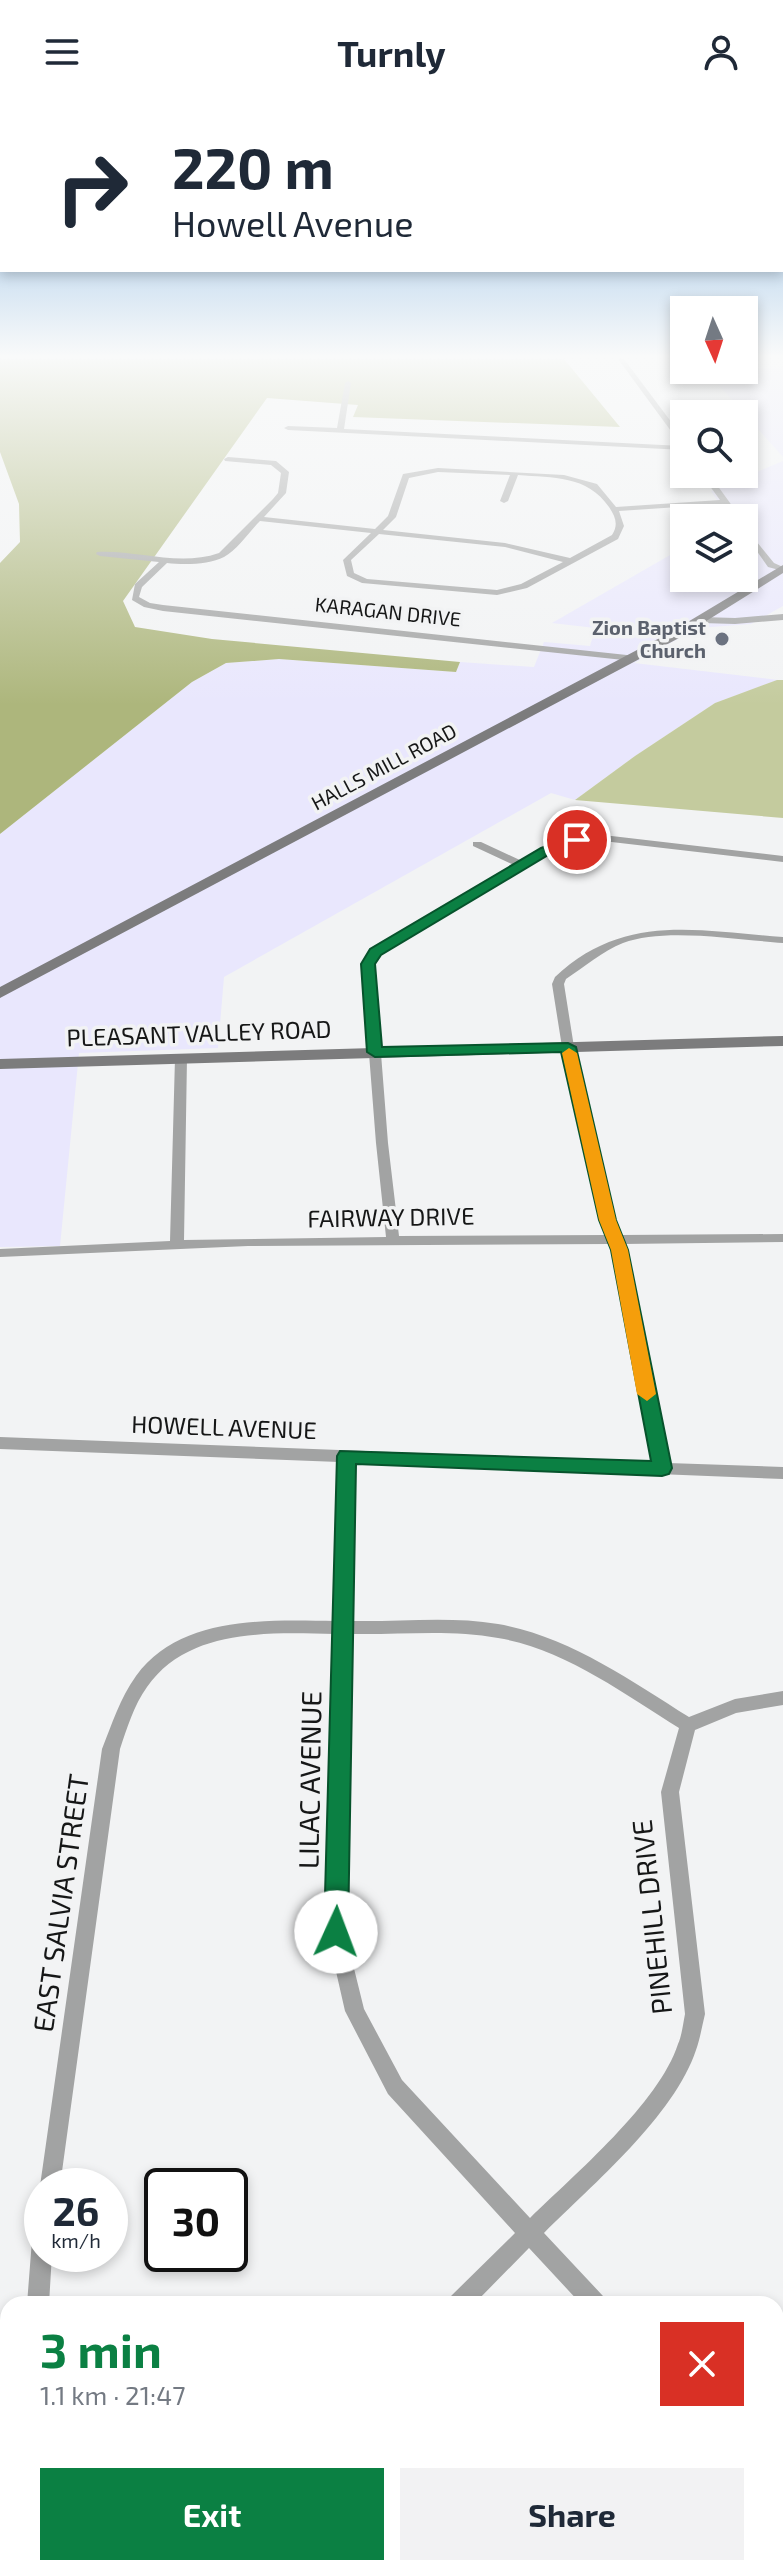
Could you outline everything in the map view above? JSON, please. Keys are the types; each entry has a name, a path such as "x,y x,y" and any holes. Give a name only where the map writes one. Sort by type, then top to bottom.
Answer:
{"street":[{"path":"100,554 191,562 222,555 282,493 285,474"},
{"path":"411,474 406,476 392,517 347,560 347,568 355,578 488,594 515,589 618,534 621,525 613,508 601,490 587,482 504,474"},
{"path":"504,501 514,475"},
{"path":"715,488 727,504"},
{"path":"613,508 670,506"},
{"path":"256,521 505,545 571,561"},
{"path":"758,547 771,565 782,569"},
{"name":"KARAGAN DRIVE","path":"165,561 135,590 135,598 139,602 163,608 633,658"},
{"name":"HALLS MILL ROAD","path":"0,993 633,658 702,620 782,569"},
{"path":"702,620 783,617"},
{"path":"393,1239 368,964 375,952 565,843 589,839 783,859"},
{"path":"477,844 523,865"},
{"path":"662,1468 615,1238 608,1220 568,1047 558,984 561,977 618,941 632,936 661,934 783,940"},
{"name":"PLEASANT VALLEY ROAD","path":"0,1064 783,1041"},
{"path":"177,1245 181,1058"},
{"name":"FAIRWAY DRIVE","path":"0,1253 393,1239 783,1238"},
{"name":"HOWELL AVENUE","path":"0,1443 783,1473"},
{"name":"LILAC AVENUE","path":"347,1456 336,1932 355,2011 395,2087 588,2296"},
{"name":"EAST SALVIA STREET","path":"53,2168 111,1749 132,1691 157,1663 177,1649 213,1635 255,1628 475,1628 515,1635 551,1648 623,1684 688,1725"},
{"path":"688,1725 735,1706 783,1698"},
{"name":"PINEHILL DRIVE","path":"467,2296 637,2126 665,2089 687,2049 695,2014 670,1792 688,1725"},
{"path":"38,2296 40,2272"}],"shaded area":[{"path":"758,474 783,474 783,606 751,624 698,628 634,663 778,680 715,703 575,800 551,793 224,977 218,1048 79,1053 60,1246 0,1247 0,834 192,682 226,663 279,659 456,672 460,662 534,667 544,642 590,646 595,628 552,623 670,555 670,592 758,592 758,504 720,504 711,491 718,488 758,488"}],"green space":[{"path":"8,474 213,474 123,601 135,627 212,639 460,662 456,672 279,659 226,663 192,682 0,834 0,563 20,542 19,504"},
{"path":"783,680 783,818 575,800 715,703"}],"slow traffic":[{"path":"569,1053 608,1220 619,1250 647,1394"}],"place":[{"name":"Zion Baptist Church","path":"722,639"}],"route":[{"path":"336,1932 347,1456 662,1468 619,1250 608,1220 568,1047 375,1052 368,964 375,952 545,851 577,840"}]}
